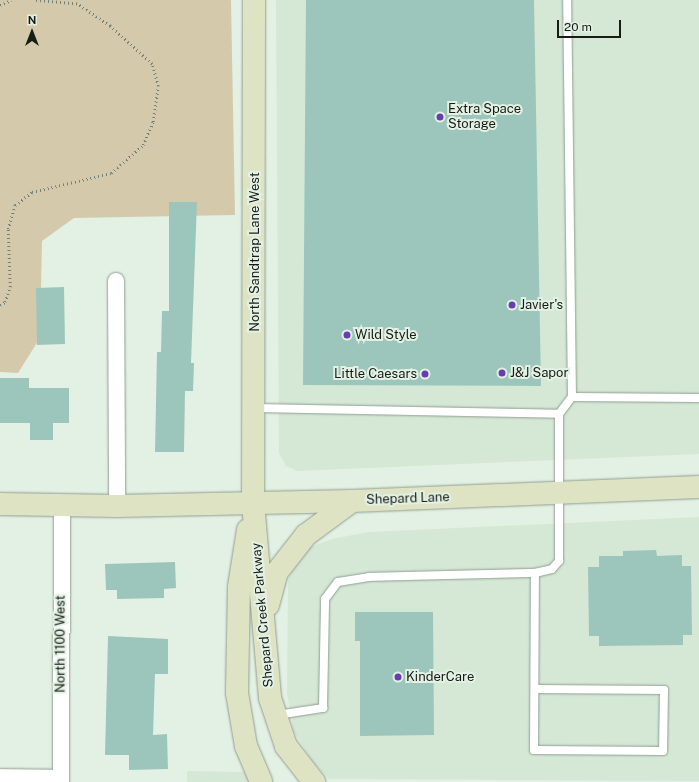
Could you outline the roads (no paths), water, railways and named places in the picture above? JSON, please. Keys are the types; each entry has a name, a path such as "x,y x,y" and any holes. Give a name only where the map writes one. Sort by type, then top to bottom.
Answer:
{"street":[{"name":"North Sandtrap Lane West","path":"253,503 255,408 254,0"},
{"path":"116,281 117,506"},
{"name":"Shepard Lane","path":"0,504 117,506 352,501 560,494 699,487"},
{"path":"265,616 278,572 306,535 352,501"},
{"name":"Shepard Creek Parkway","path":"253,503 265,616 267,683 274,715 293,758 314,782"},
{"name":"Shepard Creek Parkway","path":"253,503 239,587 237,693 246,746 260,782"},
{"name":"North 1100 West","path":"61,780 62,505"},
{"path":"0,777 61,780"}],"lane":[{"path":"274,715 323,708 325,599 338,582 362,577 535,573 552,569 559,561 559,414 572,397 567,0"},
{"path":"572,397 699,398"},
{"path":"255,408 559,414"},
{"path":"535,573 534,750 662,751 664,690 535,689"}],"place":[{"name":"Extra Space Storage","path":"440,117"},
{"name":"Javier's","path":"512,305"},
{"name":"Wild Style","path":"347,335"},
{"name":"J&J Sapor","path":"502,373"},
{"name":"Little Caesars","path":"425,374"},
{"name":"KinderCare","path":"398,677"}]}
